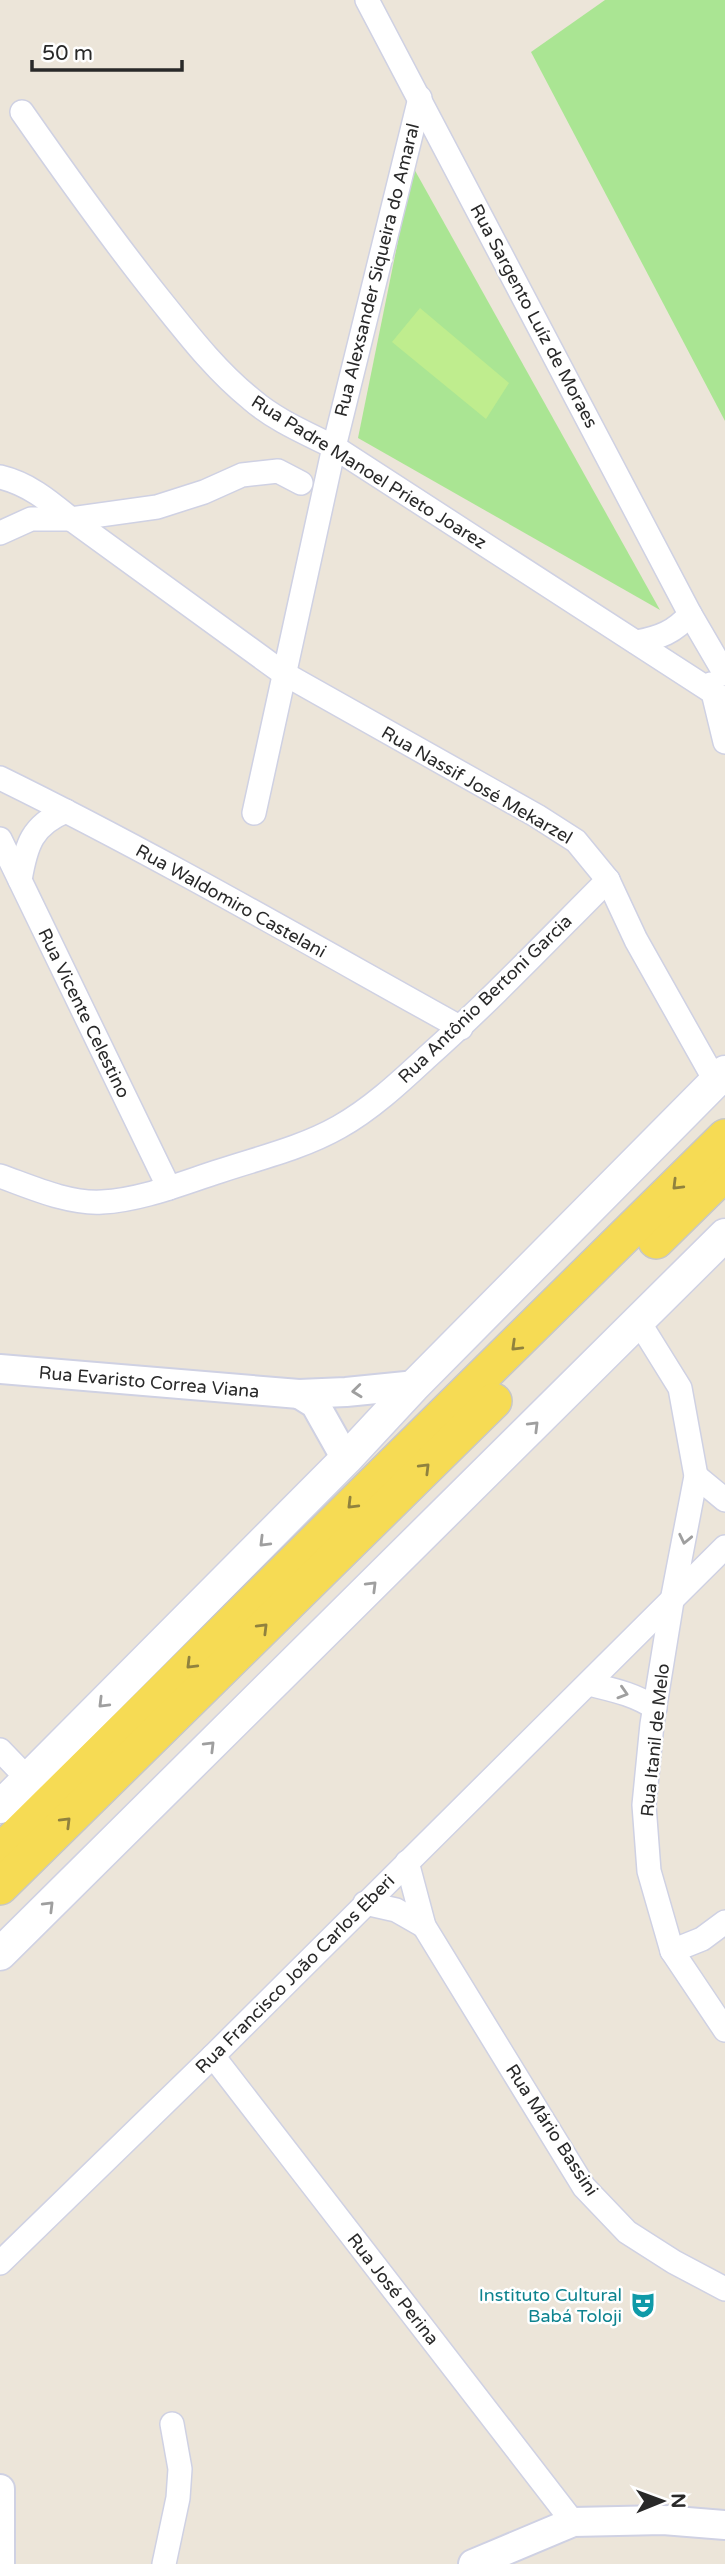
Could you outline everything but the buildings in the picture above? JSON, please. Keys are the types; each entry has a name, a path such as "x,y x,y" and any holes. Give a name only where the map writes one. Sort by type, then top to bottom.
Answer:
{"main road":[{"path":"0,1807 720,1077"},
{"path":"0,1852 725,1137"},
{"path":"0,1887 725,1173"},
{"path":"0,1954 725,1236"}],"street":[{"name":"Rua Sargento Luíz de Moraes","path":"367,0 695,623 721,688 725,742"},
{"name":"Rua Alexsander Siqueira do Amaral","path":"254,813 334,447 420,97"},
{"name":"Rua Padre Manoel Prieto Joarez","path":"22,113 99,222 216,368 253,401 287,423 334,447 636,642 721,688"},
{"path":"0,533 31,519 71,519 157,507 204,492 242,475 278,471 301,483"},
{"name":"Rua Nassif José Mekarzel","path":"0,477 15,480 38,492 71,519 283,673 537,816 576,841 608,880 636,940 720,1077"},
{"path":"636,642 663,636 695,623"},
{"name":"Rua Waldomiro Castelani","path":"0,778 66,811 461,1028"},
{"path":"20,880 29,840 51,818 66,811"},
{"name":"Rua Vicente Celestino","path":"0,839 169,1188"},
{"name":"Rua Antônio Bertoni Garcia","path":"0,1175 48,1192 100,1202 132,1198 169,1188 306,1143 338,1127 400,1082 461,1028 608,880"},
{"name":"Rua Itanil de Melo","path":"639,1321 680,1388 696,1476 655,1709 645,1805 649,1871 672,1951 725,2030"},
{"name":"Rua Evaristo Correa Viana","path":"0,1369 299,1394 416,1385"},
{"path":"299,1394 315,1404 346,1459"},
{"path":"696,1476 725,1500"},
{"name":"Rua Francisco João Carlos Eberi","path":"0,2263 213,2056 725,1548"},
{"path":"589,1684 622,1691 640,1698 655,1709"},
{"path":"0,1750 28,1779"},
{"name":"Rua Mário Bassini","path":"407,1862 424,1926 584,2187 626,2232 725,2289"},
{"path":"365,1903 396,1910 424,1926"},
{"path":"672,1951 702,1939 725,1922"},
{"name":"Rua José Perina","path":"213,2056 573,2522"},
{"path":"164,2564 178,2498 180,2469 172,2424"},
{"path":"0,2489 0,2564"},
{"path":"473,2564 573,2522 663,2520 725,2525"}],"green space":[{"path":"605,0 725,0 725,421 531,52"},
{"path":"413,167 660,610 358,438"},
{"path":"420,308 509,383 486,419 392,342"}],"place":[{"name":"Instituto Cultural Babá Toloji","path":"643,2305"}]}
